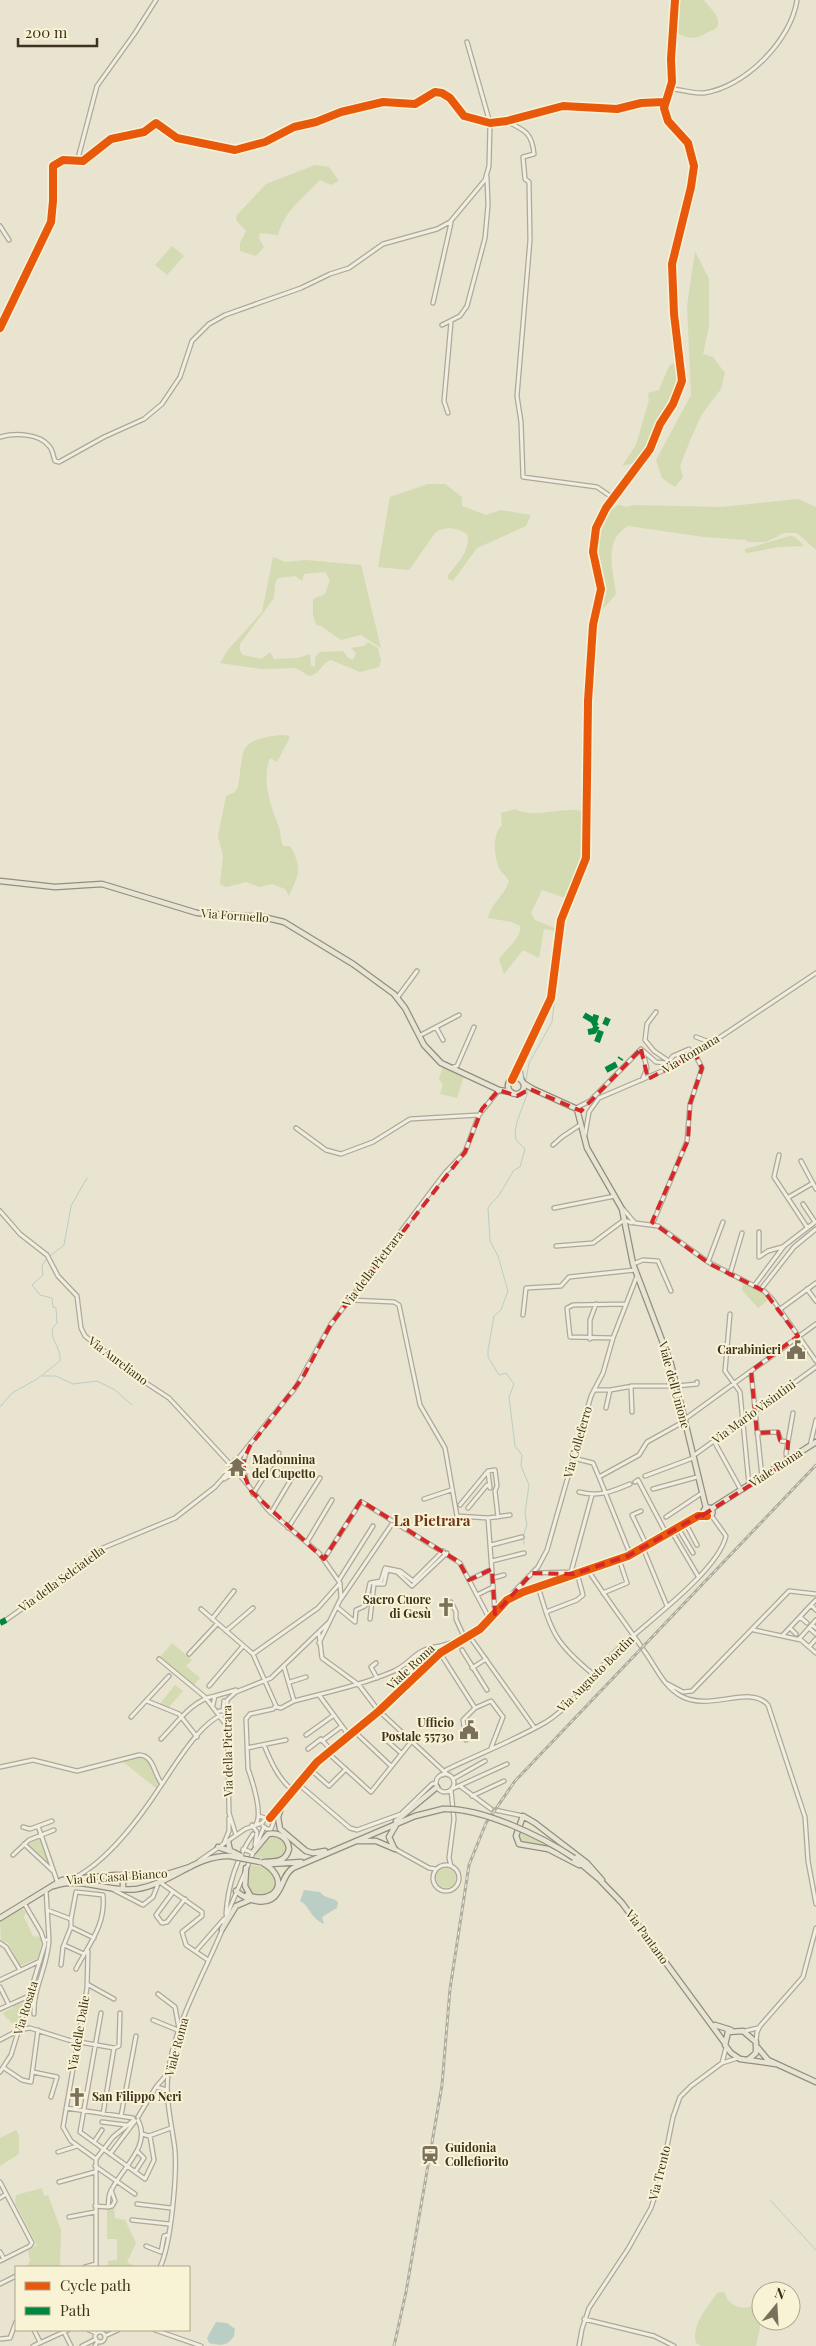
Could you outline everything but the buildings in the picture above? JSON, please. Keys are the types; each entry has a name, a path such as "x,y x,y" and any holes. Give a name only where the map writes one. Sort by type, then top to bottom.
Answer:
{"main road":[{"name":"Via Formello","path":"2,880 55,887 104,884 195,913 263,917 280,920 350,962 397,998 431,1053 447,1067 498,1090 516,1094 533,1089"},
{"path":"511,1082 511,1092"},
{"path":"498,1090 511,1082 522,1082 533,1089 576,1108"},
{"path":"522,1082 522,1092"},
{"name":"Viale dell'Unione","path":"576,1108 584,1140 621,1207 633,1264 666,1348 685,1420 697,1477 709,1509"},
{"name":"Viale Roma","path":"709,1509 762,1478 816,1442"},
{"path":"709,1509 704,1512 709,1517"},
{"path":"709,1509 709,1517"},
{"path":"236,1891 264,1902 272,1899 278,1892 287,1873 349,1842 373,1833 403,1816 436,1785"},
{"path":"283,1801 278,1815 278,1824 295,1843 310,1853 334,1849"},
{"name":"Via Pantano","path":"373,1833 425,1812 443,1809 463,1809 482,1814 548,1843 574,1858 607,1887 628,1910 682,1987 712,2023 724,2042"},
{"path":"592,1873 551,1850 519,1844 517,1834 523,1816 535,1822 587,1863 607,1887"},
{"path":"395,1849 390,1841 389,1834 392,1828 401,1821"},
{"path":"253,1852 268,1834 277,1834 285,1839 289,1849 285,1857 278,1861 262,1862"},
{"path":"349,1842 376,1841 395,1849"},
{"path":"226,1842 231,1853"},
{"path":"218,1847 244,1858 262,1862 283,1865 306,1862"},
{"name":"Via di Casal Bianco","path":"46,1889 71,1882 110,1888 136,1889 161,1884 197,1862 231,1853"},
{"path":"222,1929 236,1906 243,1901 251,1898 268,1897 274,1893 278,1886 275,1872 262,1862"},
{"name":"Via di Casal Bianco","path":"1,1917 57,1881 92,1876 164,1875 190,1867"},
{"path":"246,1868 245,1886 251,1898"},
{"path":"123,1875 123,1889"},
{"path":"712,2023 742,2031 757,2045 764,2058 816,2082"},
{"path":"735,2030 728,2032 724,2042 726,2048 738,2058 776,2064"},
{"path":"748,2060 755,2055 757,2045"}],"street":[{"path":"77,162 97,86 137,31 156,0"},
{"path":"511,1082 520,1065 524,1051 541,1023 551,998 561,918 586,858 588,701 593,622 601,589 593,545 598,522 613,498 649,450 659,426 672,406 682,381 674,309 672,264 691,187 694,164 688,143 666,118 664,102 672,81 670,62 675,0"},
{"path":"670,89 701,93 718,90 738,82 782,38 797,0"},
{"path":"442,325 460,316 465,309 483,249 488,211 487,177 490,123 467,42"},
{"path":"0,328 51,220 53,167 62,160 77,162 88,158 112,139 143,132 156,123 169,134 180,139 220,149 238,150 267,141 294,127 317,121 336,113 380,103 415,104 435,92 441,92 450,98 464,116 490,123 505,121 565,105 617,109 642,102 664,102"},
{"path":"505,121 522,128 529,135 533,140 534,154 523,157 525,179 529,182 531,217 517,396 524,477 597,487 613,498"},
{"path":"0,437 14,434 39,439 50,446 54,460 58,462 102,438 142,420 162,404 180,377 192,340 207,324 225,315 348,268 383,244 442,227 451,220 487,177"},
{"path":"433,303 451,220"},
{"path":"0,226 9,240"},
{"path":"448,413 444,403 451,321"},
{"path":"397,998 417,971"},
{"name":"Via Romana","path":"598,1099 680,1064 816,974"},
{"path":"656,1012 647,1024 645,1040 657,1054 673,1065"},
{"path":"419,1036 459,1015"},
{"path":"436,1027 442,1040"},
{"path":"447,1067 457,1066 474,1027"},
{"path":"696,1037 712,1044"},
{"path":"641,1048 654,1061 673,1065 680,1064"},
{"path":"641,1048 647,1068 641,1081"},
{"path":"576,1108 594,1098 641,1048"},
{"path":"669,1061 673,1056 689,1049"},
{"path":"652,1225 688,1140 690,1104 702,1067 696,1054"},
{"path":"520,1065 522,1082"},
{"name":"Via della Pietrara","path":"231,1467 248,1450 303,1377 326,1331 349,1300 445,1174 465,1152 478,1115 498,1090"},
{"path":"584,1140 589,1112 598,1099 594,1098"},
{"path":"296,1128 326,1150 341,1154 373,1142 410,1119 478,1115"},
{"path":"553,1145 562,1136 580,1125"},
{"path":"779,1155 774,1176 807,1227"},
{"path":"801,1160 816,1188"},
{"path":"810,1177 816,1173"},
{"path":"789,1197 813,1183"},
{"path":"554,1208 616,1196"},
{"path":"754,1286 784,1246 816,1222 803,1204"},
{"path":"621,1207 633,1222"},
{"name":"Via Aureliano","path":"0,1211 20,1234 46,1254 58,1276 77,1296 81,1328 85,1336 144,1382 168,1397 236,1472"},
{"path":"556,1246 593,1243 624,1219 652,1225 670,1234 708,1262 761,1289 772,1299 816,1362"},
{"path":"625,1228 627,1224 633,1222"},
{"path":"708,1262 723,1222"},
{"path":"761,1289 796,1245 816,1228"},
{"path":"759,1232 759,1257 768,1251 784,1246"},
{"path":"730,1274 742,1233"},
{"path":"633,1264 643,1260 657,1260 671,1291"},
{"path":"523,1315 526,1288 562,1286 569,1277 636,1273"},
{"name":"Via Colleferro","path":"507,1600 532,1573 547,1550 594,1390 603,1373 636,1273"},
{"path":"779,1310 816,1283"},
{"path":"807,1289 816,1301"},
{"path":"349,1300 396,1302 399,1305 420,1404 444,1446 457,1517 488,1518 510,1515"},
{"path":"590,1338 590,1320 596,1304"},
{"path":"613,1338 574,1339 569,1337 567,1309 570,1305 626,1304"},
{"path":"730,1314 726,1371 740,1392 749,1485"},
{"path":"599,1476 639,1454 647,1442 685,1420 816,1324"},
{"name":"Via Mario Visintini","path":"645,1476 693,1457 816,1367"},
{"path":"751,1371 762,1478"},
{"path":"594,1390 610,1390 632,1386 676,1386 698,1384 697,1382"},
{"path":"632,1386 632,1412"},
{"path":"606,1408 610,1390"},
{"path":"787,1462 786,1453 793,1413"},
{"path":"810,1446 816,1420"},
{"path":"757,1433 778,1432 781,1441 788,1442"},
{"path":"714,1441 741,1490"},
{"name":"Via della Pietrara","path":"243,1466 248,1450"},
{"path":"252,1493 279,1454"},
{"name":"Via Aureliano","path":"221,1455 237,1460 243,1466"},
{"path":"573,1458 593,1463 630,1554"},
{"path":"243,1466 244,1475 252,1493"},
{"name":"Via della Selciatella","path":"6,1620 40,1596 96,1551 169,1522 221,1480 243,1466"},
{"name":"Via della Selciatella","path":"221,1480 231,1467"},
{"path":"460,1504 488,1471 495,1470 498,1517"},
{"path":"488,1471 490,1488"},
{"path":"236,1472 271,1513 307,1542 324,1559 340,1582 342,1588 340,1600 328,1622 320,1643"},
{"path":"271,1513 293,1476"},
{"path":"653,1490 697,1477"},
{"path":"288,1528 320,1478"},
{"path":"635,1482 638,1480 667,1535"},
{"path":"579,1492 592,1495 606,1494 630,1484"},
{"path":"468,1508 487,1485 495,1490"},
{"path":"424,1499 451,1490"},
{"path":"666,1517 702,1493"},
{"path":"546,1612 577,1600 583,1595 574,1573 592,1495"},
{"path":"307,1542 332,1500"},
{"path":"324,1559 360,1502 462,1564 490,1620"},
{"path":"641,1511 632,1515 667,1606"},
{"name":"Viale Roma","path":"259,1839 273,1826 272,1820 283,1801 310,1769 379,1712 441,1653 470,1636 490,1620 507,1600 538,1586 619,1559 645,1547 699,1516 709,1517"},
{"name":"Via Augusto Bordin","path":"444,1774 491,1748 534,1728 555,1714 633,1636 698,1576 717,1556 724,1542 725,1533 709,1517"},
{"path":"488,1518 495,1614"},
{"path":"340,1600 394,1521"},
{"path":"686,1524 697,1545"},
{"path":"252,1654 318,1608 340,1582 373,1526"},
{"path":"678,1528 693,1553"},
{"path":"672,1532 698,1576"},
{"path":"490,1545 522,1537"},
{"path":"337,1607 354,1622 356,1610 363,1609 366,1605 370,1583 381,1581 386,1568 398,1570 412,1581 445,1552"},
{"path":"370,1619 374,1584 384,1584 388,1570 397,1572 412,1586 445,1552"},
{"path":"492,1560 524,1553"},
{"path":"603,1593 627,1583 619,1559"},
{"path":"469,1580 492,1569"},
{"path":"588,1570 665,1683 680,1696 695,1701 712,1702 751,1696 759,1698 768,1705 806,1820 808,1858 816,1904"},
{"path":"532,1573 574,1573"},
{"path":"493,1578 504,1575"},
{"path":"538,1586 546,1612 561,1646 594,1675"},
{"path":"342,1588 348,1590"},
{"path":"477,1596 493,1588"},
{"path":"212,1619 234,1591"},
{"path":"665,1683 683,1692 692,1691 789,1591 816,1594"},
{"path":"783,1635 816,1600"},
{"path":"268,1829 259,1816 251,1776 248,1772 248,1716 276,1707 282,1708 294,1701 359,1685 401,1667 418,1652 464,1640 451,1602"},
{"path":"811,1605 816,1610"},
{"path":"226,1631 253,1608"},
{"path":"201,1609 252,1654 266,1681 276,1707"},
{"path":"800,1617 808,1623"},
{"path":"799,1639 816,1620"},
{"name":"Via della Pietrara","path":"226,1842 229,1829 229,1813 226,1709 229,1696 246,1687 266,1681 319,1634 328,1622"},
{"path":"189,1654 217,1624"},
{"path":"810,1626 816,1628"},
{"path":"810,1626 816,1634"},
{"path":"790,1628 796,1634"},
{"path":"752,1631 799,1639 816,1652"},
{"path":"319,1634 323,1636"},
{"path":"319,1634 322,1659 359,1685 379,1712 439,1767 444,1774 493,1810 523,1816"},
{"path":"470,1636 534,1728"},
{"path":"809,1647 816,1639"},
{"path":"312,1640 320,1643"},
{"path":"209,1686 243,1646"},
{"path":"440,1646 441,1653 475,1708"},
{"path":"462,1650 487,1690"},
{"path":"159,1659 216,1709 223,1712 224,1701"},
{"path":"472,1668 486,1659"},
{"path":"376,1663 371,1668 377,1678"},
{"path":"284,1667 290,1682 294,1701"},
{"path":"131,1717 168,1676"},
{"path":"290,1682 306,1677"},
{"path":"161,1739 182,1717 206,1699 246,1687"},
{"path":"320,1695 350,1737"},
{"path":"73,1878 88,1869 132,1828 197,1737 226,1709 221,1696 216,1696"},
{"path":"216,1696 213,1701 226,1730"},
{"path":"147,1701 154,1706 177,1712 190,1731 197,1737"},
{"path":"466,1740 462,1720 475,1708 491,1701 503,1717 491,1748"},
{"path":"306,1735 334,1714"},
{"path":"308,1749 342,1726"},
{"path":"355,1732 391,1766"},
{"path":"384,1738 401,1753"},
{"path":"247,1748 286,1740"},
{"path":"322,1741 329,1752 371,1792 411,1741"},
{"path":"264,1745 274,1767 283,1781 292,1790"},
{"path":"0,1768 33,1760 77,1771 142,1755 150,1760 162,1784"},
{"path":"453,1779 485,1761"},
{"path":"445,1792 507,1764"},
{"path":"310,1769 329,1786 346,1769"},
{"path":"436,1785 444,1774"},
{"path":"302,1778 303,1788"},
{"path":"437,1869 434,1874 434,1881 437,1887 443,1890 450,1890 456,1885 458,1878 449,1858 454,1819 450,1798 453,1779"},
{"path":"472,1796 504,1781"},
{"path":"296,1785 303,1788 350,1828 357,1830 400,1814 432,1784 436,1785 450,1798"},
{"path":"229,1813 236,1835"},
{"path":"197,1862 254,1824 259,1816"},
{"path":"254,1824 264,1824 272,1820"},
{"path":"23,1827 29,1829 52,1821"},
{"path":"243,1849 253,1852 257,1832 254,1824"},
{"name":"Viale Roma","path":"160,2266 168,2235 175,2164 167,2090 168,2072 180,2031 264,1824"},
{"path":"38,1826 57,1881"},
{"path":"235,1827 245,1829"},
{"path":"229,1829 236,1835"},
{"path":"13,1855 24,1844 54,1830"},
{"path":"196,1951 226,1917 231,1878 243,1849 253,1834"},
{"path":"24,1844 54,1872"},
{"path":"395,1849 429,1868 434,1874"},
{"path":"444,1866 449,1858"},
{"path":"429,1868 437,1869 451,1866"},
{"path":"88,1869 86,1874 92,1876"},
{"path":"231,1878 240,1881"},
{"path":"110,1888 142,1905 150,1900 161,1884 185,1899 203,1913 182,1931 186,1944 208,1960"},
{"name":"Via Rosata","path":"34,2014 35,1992 46,1959 48,1910 46,1889"},
{"path":"61,1965 64,1945 71,1927 76,1892 101,1893 104,1897 99,1928 88,1951 84,1954 76,1969"},
{"path":"173,1892 156,1914 162,1922 167,1922 185,1899"},
{"path":"24,1903 47,1940"},
{"path":"48,1910 71,1919"},
{"path":"71,1927 94,1938"},
{"path":"757,2045 757,2032 760,2026 803,1977 816,1928"},
{"name":"Via Rosata","path":"0,2072 4,2068 19,2030 47,1940"},
{"path":"0,1943 6,1947 20,1970"},
{"path":"64,1945 84,1954"},
{"name":"Via delle Dalie","path":"88,1951 87,1984 63,2130 77,2146 96,2159"},
{"path":"0,1980 41,1960"},
{"path":"87,1984 114,1999"},
{"path":"0,1987 9,2005"},
{"path":"158,1994 175,2008 180,2031"},
{"path":"0,2009 30,1995"},
{"path":"101,2013 80,2132 145,2179 154,2160 150,2136"},
{"path":"0,2040 19,2030 30,2028 77,2042 114,2048 119,2045 120,2013"},
{"path":"153,2020 180,2031"},
{"path":"742,2031 760,2026"},
{"path":"4,2068 29,2082 32,2081 38,2030"},
{"path":"121,2116 136,2036"},
{"path":"103,2114 114,2048"},
{"path":"722,2063 726,2048"},
{"name":"Via Trento","path":"579,2346 584,2319 589,2308 628,2249 651,2208 660,2178 673,2117 680,2097 691,2086 722,2063 738,2058"},
{"path":"33,2072 57,2077 51,2097"},
{"path":"110,2154 168,2072"},
{"path":"161,2080 168,2082"},
{"path":"158,2087 168,2082"},
{"path":"158,2087 167,2090"},
{"path":"66,2108 136,2119"},
{"path":"96,2266 96,2159 103,2149 127,2125 136,2119"},
{"path":"95,2206 112,2206 115,2202 111,2190 138,2151 142,2134 136,2119"},
{"path":"102,2122 127,2125"},
{"path":"142,2134 150,2136 171,2128"},
{"path":"94,2142 102,2130"},
{"path":"58,2152 77,2146"},
{"path":"135,2172 144,2158 138,2151"},
{"path":"95,2166 135,2194"},
{"path":"59,2182 95,2172"},
{"path":"0,2182 32,2244 2,2260 0,2252"},
{"path":"0,2198 6,2194"},
{"path":"137,2204 171,2208"},
{"path":"70,2217 95,2212"},
{"path":"132,2220 169,2224"},
{"path":"146,2246 161,2252 164,2236 168,2235"},
{"path":"0,2284 15,2276"},
{"path":"584,2319 647,2334 674,2346"},
{"path":"0,2339 10,2338 15,2325"},
{"path":"34,2331 40,2342"},
{"path":"33,2346 66,2331 71,2346"},
{"path":"158,2331 201,2346"},
{"path":"95,2346 101,2332"},
{"path":"82,2346 97,2340 103,2340 101,2332"}],"highlighted area":[{"path":"641,1049 648,1079 695,1054 702,1068 690,1104 688,1140 652,1222 710,1264 764,1291 798,1336 751,1371 757,1433 778,1432 780,1440 788,1442 787,1462 703,1515 707,1516 700,1515 628,1556 574,1574 532,1573 495,1614 492,1569 469,1580 459,1562 361,1501 324,1559 251,1491 244,1475 244,1459 250,1446 303,1377 331,1324 465,1152 482,1109 499,1090 517,1096 530,1089 581,1111"}],"green space":[{"path":"677,0 704,0 717,17 717,27 692,38 674,31"},
{"path":"315,165 329,167 339,181 331,185 320,180 290,211 278,235 260,233 259,238 264,247 256,256 240,251 240,243 246,231 236,220 237,215 266,184"},
{"path":"172,246 184,256 167,275 155,265"},
{"path":"695,251 709,279 709,326 703,354 713,357 725,373 721,389 702,414 691,438 680,466 683,477 675,487 662,478 656,460 691,395 687,306"},
{"path":"673,363 679,373 661,420 648,446 637,461 622,466 636,445 649,400 648,393 659,390 669,366"},
{"path":"428,484 445,484 462,497 462,506 486,515 501,510 531,515 526,526 477,548 453,581 448,579 448,575 465,552 468,535 452,528 443,529 435,533 409,570 378,567 390,497"},
{"path":"798,499 816,507 816,550 797,533 784,533 766,542 748,542 746,540 704,537 628,526 620,532 612,547 612,566 616,594 603,609 600,605 603,594 603,579 595,559 594,547 602,518 618,505 627,507 633,505 722,507"},
{"path":"790,536 795,537 804,546 778,547 745,552 745,549"},
{"path":"273,557 285,562 306,560 361,565 381,648 361,635 341,640 321,626 316,625 313,615 313,599 325,594 330,580 325,572 304,574 302,581 295,576 278,578 275,583 274,598 240,644 240,651 243,655 262,659 270,652 274,659 298,658 310,654 311,665 315,667 315,658 319,652 343,651 348,658 353,660 356,653 351,648 364,646 368,642 378,648 381,661 379,667 360,672 331,660 325,663 316,673 309,676 296,668 262,669 220,663 227,651 262,612"},
{"path":"286,735 290,737 277,762 270,758 266,775 270,802 279,827 281,841 283,846 290,846 297,860 298,871 295,882 289,896 285,889 272,884 259,887 246,882 226,887 220,884 223,856 218,836 226,796 235,792 238,787 245,748 258,739"},
{"path":"515,809 532,813 568,810 585,812 586,834 583,857 577,879 565,898 542,890 531,913 535,920 557,929 556,931 544,929 539,958 523,950 504,974 499,959 516,939 520,926 511,922 488,918 509,881 499,868 495,851 495,839 502,825 501,813"},
{"path":"443,1066 464,1076 457,1098 440,1094 443,1085 439,1079"},
{"path":"743,1283 762,1293 768,1300 758,1308 742,1290"},
{"path":"172,1643 192,1660 186,1666 200,1678 194,1685 160,1657"},
{"path":"175,1685 183,1691 169,1707 159,1705"},
{"path":"141,1756 148,1759 158,1782 157,1789 122,1761"},
{"path":"519,1831 566,1854 547,1846 520,1843 517,1837"},
{"path":"271,1835 282,1837 287,1845 283,1858 273,1860 254,1856 263,1840"},
{"path":"41,1837 51,1865 50,1866 27,1845"},
{"path":"250,1865 266,1867 275,1874 277,1886 269,1895 255,1897 250,1893 246,1877"},
{"path":"446,1868 453,1871 456,1878 453,1885 446,1888 439,1885 436,1878 439,1871"},
{"path":"22,1909 26,1912 24,1917 33,1936 40,1937 42,1942 38,1958 20,1966 8,1943 1,1941 0,1922"},
{"path":"23,2000 25,2001 17,2026 15,2022 11,2023 3,2013 12,2008 14,2011 12,2006"},
{"path":"16,2130 19,2135 19,2154 0,2166 0,2138"},
{"path":"42,2188 44,2196 48,2195 61,2230 60,2266 27,2266 30,2260 28,2251 37,2245 15,2203 16,2195"},
{"path":"107,2208 114,2208 115,2218 125,2220 136,2243 127,2262 134,2266 108,2266 108,2261 117,2260 117,2239 107,2239"},
{"path":"724,2292 729,2301 738,2307 751,2306 751,2331 759,2331 756,2346 702,2346 696,2343 695,2336 698,2323 717,2293"}],"shaded area":[{"path":"304,1890 320,1892 324,1896 338,1902 337,1908 322,1917 324,1924 316,1919 300,1901"},
{"path":"216,2322 227,2323 235,2329 232,2339 220,2345 209,2343 207,2338"}],"waterway":[{"path":"526,1080 529,1063 552,1022 563,926"},
{"path":"524,1544 524,1533 527,1525 525,1513 529,1485 521,1466 522,1455 515,1446 509,1397 514,1384 506,1373 499,1375 488,1357 494,1316 501,1310 508,1291 498,1256 490,1241 488,1208 499,1195 514,1170 520,1167 525,1149 517,1141 515,1130 528,1090"},
{"path":"50,1256 64,1245 71,1206 87,1178"},
{"path":"0,1407 12,1393 37,1379 60,1361 59,1350 52,1332 53,1327 57,1323 56,1308 53,1307 52,1298 40,1295 32,1285 43,1275 42,1266 47,1258"},
{"path":"43,1376 56,1376 73,1384 97,1381 115,1390 132,1405"},
{"path":"770,2200 816,2250"}],"railway":[{"path":"394,2346 406,2292 442,2085 450,1989 469,1865 486,1823 515,1781 816,1465"}],"marked path":[{"path":"596,1026 594,1022 597,1013"},
{"path":"584,1015 594,1021"},
{"path":"605,1025 608,1018"},
{"path":"588,1032 594,1031 597,1026"},
{"path":"597,1042 602,1028"},
{"path":"606,1070 617,1064 621,1058"},
{"path":"0,1623 6,1620"}],"cycle path":[{"path":"512,1080 551,998 561,920 586,858 588,701 593,625 601,589 593,552 596,528 606,508 650,449 660,424 673,404 682,381 674,314 672,264 691,187 694,166 688,143 668,121 664,108 672,82 671,59 675,0"},
{"path":"0,328 51,222 53,166 63,160 83,161 111,139 144,132 156,123 177,138 235,150 265,142 294,127 316,122 341,112 383,102 415,104 435,92 442,93 450,98 464,116 490,123 507,121 563,106 617,109 641,103 664,102"},
{"path":"270,1818 317,1762 379,1711 440,1653 480,1629 507,1600 523,1592 628,1556 698,1516 707,1516"}],"place":[{"name":"Carabinieri","path":"796,1350"},
{"name":"Madonnina del Cupetto","path":"237,1467"},
{"name":"Sacro Cuore di Gesù","path":"446,1607"},
{"name":"Ufficio Postale 55730","path":"469,1730"},
{"name":"San Filippo Neri","path":"77,2097"},
{"name":"Guidonia Collefiorito","path":"430,2155"}],"district":[{"name":"La Pietrara","path":"432,1521"}]}
